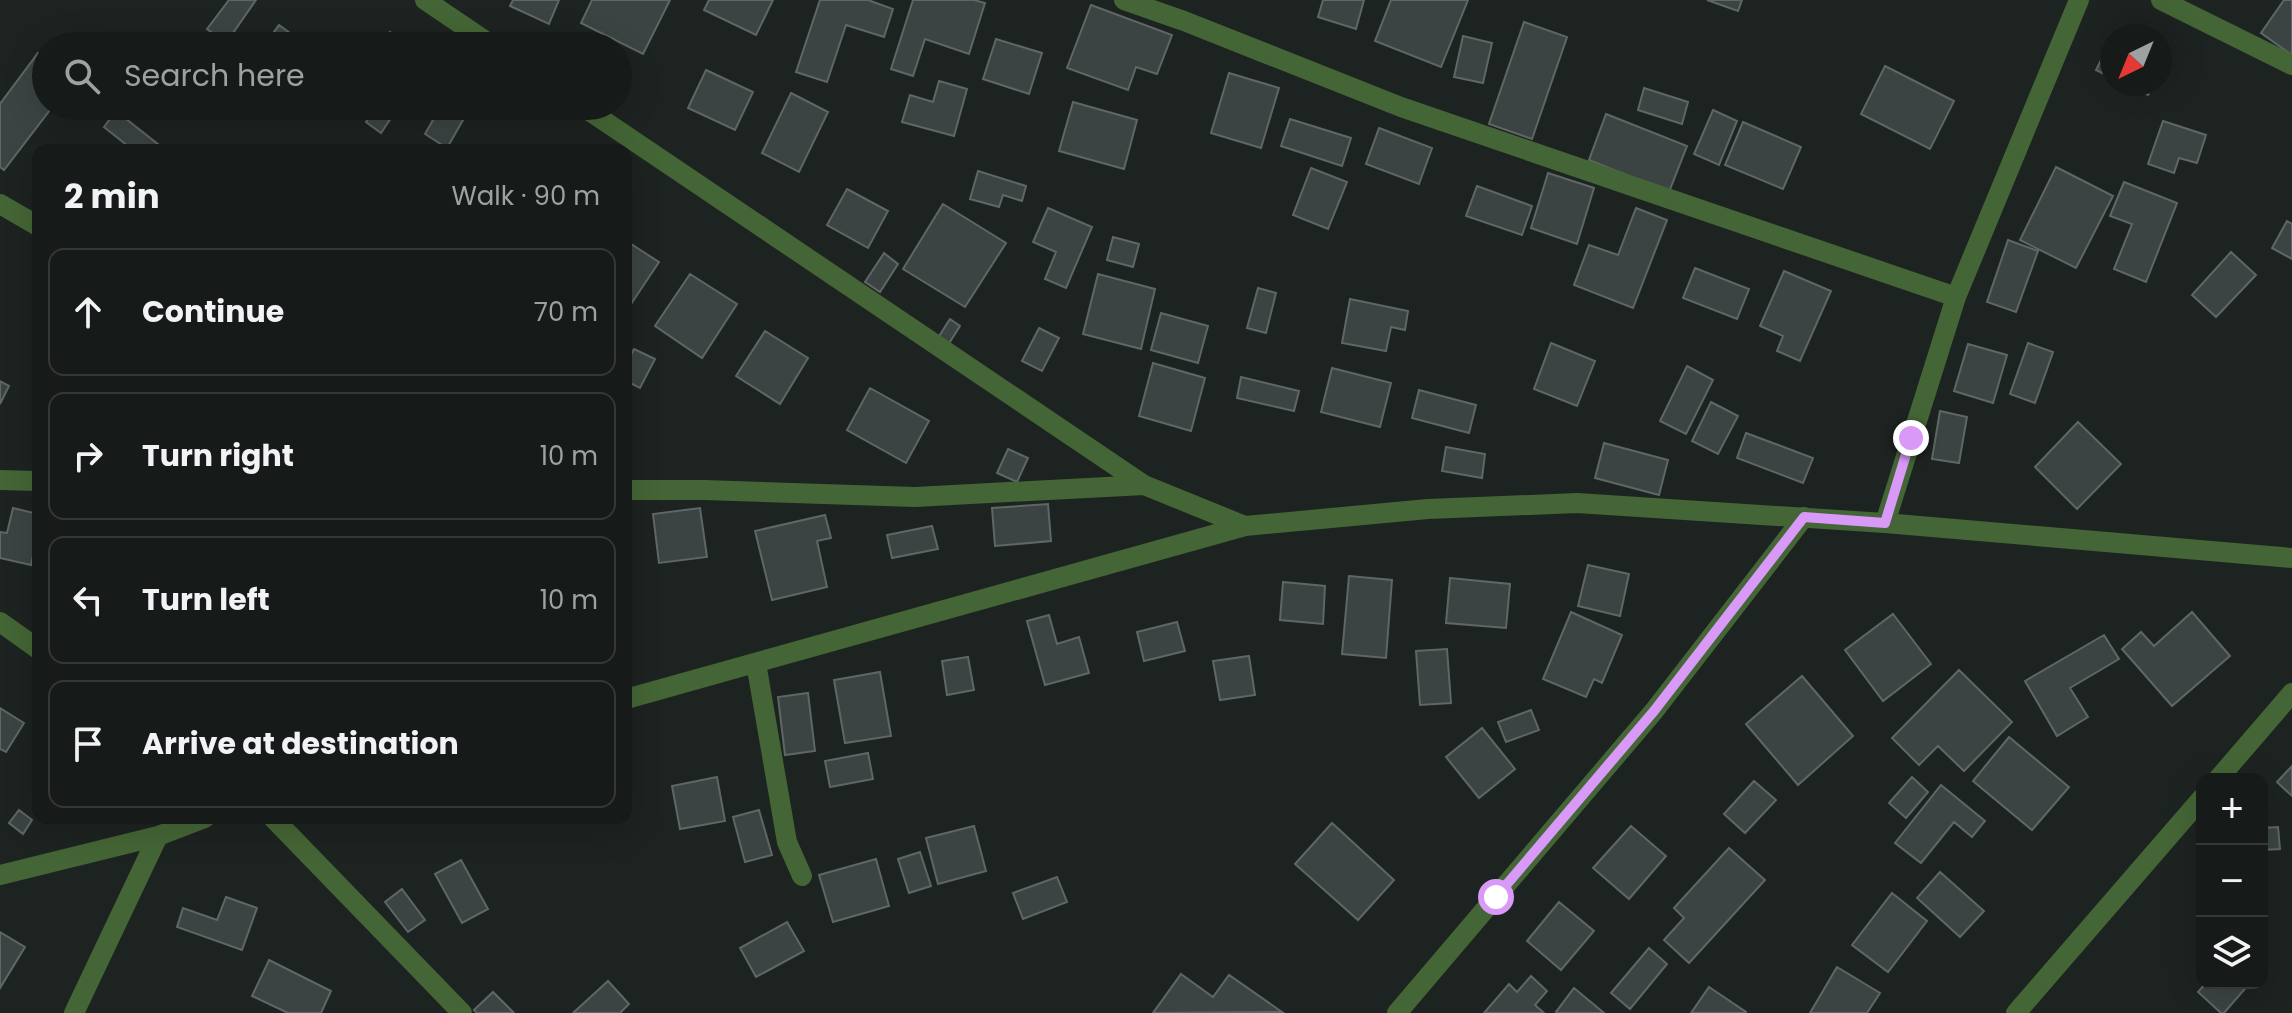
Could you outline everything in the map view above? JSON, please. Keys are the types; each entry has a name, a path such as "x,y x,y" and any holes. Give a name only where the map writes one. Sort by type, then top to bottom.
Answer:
{"street":[{"path":"425,0 472,32"},
{"path":"1124,0 1401,107 1956,297"},
{"path":"1885,523 1956,297 2079,0"},
{"path":"2161,0 2292,65"},
{"path":"603,120 1144,485 1245,526"},
{"path":"0,204 32,223"},
{"path":"0,480 32,481"},
{"path":"632,490 915,497 1144,485"},
{"path":"632,697 1245,526 1428,509 1577,503 1885,523 2292,558"},
{"path":"1397,1013 1654,711 1804,517"},
{"path":"0,622 32,645"},
{"path":"756,663 787,842 802,876"},
{"path":"2223,773 2292,693"},
{"path":"2016,1013 2196,805"},
{"path":"0,875 158,836 189,824"},
{"path":"279,824 462,1013"},
{"path":"74,1013 158,836"}],"building":[{"path":"229,0 256,0 234,32 211,32 207,29"},
{"path":"513,0 559,0 549,24 510,6"},
{"path":"592,0 670,0 643,54 632,48 632,32 599,32 581,23"},
{"path":"709,0 773,0 756,35 704,10"},
{"path":"820,0 868,0 893,9 884,37 846,25 827,82 796,72"},
{"path":"913,0 974,0 985,3 969,54 925,39 913,76 891,69"},
{"path":"1323,0 1364,0 1356,29 1318,17"},
{"path":"1391,0 1468,0 1441,67 1375,41"},
{"path":"1707,0 1742,0 1738,11"},
{"path":"2284,0 2292,0 2292,55 2261,33"},
{"path":"1091,5 1172,35 1157,74 1136,67 1128,90 1067,68"},
{"path":"1524,22 1567,37 1532,139 1489,124"},
{"path":"279,25 289,32 274,32"},
{"path":"1463,36 1492,43 1483,83 1454,77"},
{"path":"996,39 1042,53 1029,94 983,79"},
{"path":"32,61 32,120 42,120 4,170 0,167 0,104"},
{"path":"1885,66 1954,101 1930,149 1861,114"},
{"path":"706,70 753,92 735,130 688,108"},
{"path":"1229,73 1279,88 1261,148 1211,133"},
{"path":"939,81 967,89 954,136 902,122 910,95 933,102"},
{"path":"1644,88 1688,102 1682,124 1638,110"},
{"path":"791,93 828,112 799,172 762,153"},
{"path":"1073,102 1137,120 1124,169 1059,151"},
{"path":"1713,110 1737,121 1719,165 1694,154"},
{"path":"1606,114 1687,146 1669,192 1589,160"},
{"path":"1290,119 1351,138 1342,166 1281,146"},
{"path":"109,120 127,120 158,144 125,144 104,127"},
{"path":"367,120 390,120 381,133"},
{"path":"433,120 463,120 449,144 441,144 425,134"},
{"path":"2163,121 2206,135 2197,163 2179,158 2174,173 2148,164"},
{"path":"1743,122 1801,147 1783,189 1725,165"},
{"path":"1379,128 1432,148 1419,184 1366,164"},
{"path":"2056,167 2113,196 2076,268 2020,240"},
{"path":"1311,168 1347,182 1328,229 1293,215"},
{"path":"978,171 1026,186 1022,201 1003,195 999,207 970,199"},
{"path":"1548,173 1594,188 1577,244 1531,228"},
{"path":"2124,182 2177,203 2146,282 2114,269 2132,224 2110,216"},
{"path":"1477,186 1532,206 1522,235 1466,216"},
{"path":"847,189 888,211 868,248 827,225"},
{"path":"943,204 1006,243 965,307 903,269"},
{"path":"1048,208 1092,227 1066,288 1045,279 1056,252 1033,242"},
{"path":"1636,208 1667,220 1633,308 1574,285 1589,245 1618,255"},
{"path":"2287,221 2292,224 2292,259 2272,248"},
{"path":"1113,237 1139,244 1133,267 1107,260"},
{"path":"2008,240 2038,251 2016,312 1987,302"},
{"path":"632,245 659,262 632,302"},
{"path":"2231,252 2256,275 2216,317 2192,295"},
{"path":"884,253 898,264 880,292 865,282"},
{"path":"1695,268 1749,289 1737,319 1683,298"},
{"path":"1784,271 1831,291 1800,361 1777,351 1783,336 1760,326"},
{"path":"690,274 737,304 702,358 655,326"},
{"path":"1098,274 1155,289 1141,349 1083,334"},
{"path":"1258,288 1276,293 1266,333 1247,328"},
{"path":"1350,299 1408,311 1405,330 1391,327 1386,351 1342,343"},
{"path":"1161,313 1208,326 1198,363 1151,350"},
{"path":"950,319 960,326 946,348 936,341"},
{"path":"1039,328 1059,338 1042,371 1022,361"},
{"path":"765,331 808,358 780,404 736,376"},
{"path":"1551,343 1595,361 1577,406 1534,389"},
{"path":"2028,343 2053,352 2035,403 2010,394"},
{"path":"1968,344 2007,355 1993,403 1954,391"},
{"path":"634,349 655,359 640,388 632,384"},
{"path":"1153,363 1205,378 1191,431 1139,416"},
{"path":"1687,366 1713,380 1686,434 1660,421"},
{"path":"1332,368 1391,383 1380,427 1321,412"},
{"path":"1241,377 1299,391 1294,411 1237,398"},
{"path":"0,381 9,386 0,404"},
{"path":"870,388 929,421 906,463 847,430"},
{"path":"1419,390 1476,405 1469,433 1412,418"},
{"path":"1711,402 1738,416 1718,454 1692,441"},
{"path":"1940,411 1967,417 1959,463 1932,459"},
{"path":"2078,422 2121,464 2077,509 2035,467"},
{"path":"1746,433 1813,458 1803,483 1737,458"},
{"path":"1604,443 1668,460 1659,495 1595,478"},
{"path":"1446,447 1485,454 1482,478 1442,471"},
{"path":"1008,449 1028,458 1017,482 997,473"},
{"path":"1048,504 1051,541 995,546 992,508"},
{"path":"13,508 32,513 31,565 0,558 0,532 7,533"},
{"path":"700,508 707,557 659,563 653,514"},
{"path":"825,515 831,538 817,541 827,587 772,600 755,531"},
{"path":"932,526 938,549 892,558 887,535"},
{"path":"1588,565 1629,574 1620,616 1578,606"},
{"path":"1349,576 1392,580 1386,658 1342,654"},
{"path":"1450,578 1510,584 1506,628 1446,623"},
{"path":"1283,582 1325,586 1323,624 1280,620"},
{"path":"1571,612 1622,635 1602,683 1594,679 1586,697 1543,679"},
{"path":"2192,612 2230,656 2172,706 2122,649 2141,632 2154,646"},
{"path":"1893,614 1931,664 1883,701 1845,650"},
{"path":"1049,615 1057,644 1079,637 1089,673 1045,685 1027,621"},
{"path":"1177,622 1185,651 1144,661 1137,632"},
{"path":"2104,635 2119,659 2070,688 2088,717 2057,736 2025,681"},
{"path":"1447,649 1451,703 1420,705 1416,651"},
{"path":"1249,656 1255,695 1220,700 1213,661"},
{"path":"968,657 974,690 947,695 942,661"},
{"path":"1959,670 2012,722 1964,771 1938,746 1919,765 1892,738"},
{"path":"880,672 891,736 845,743 834,680"},
{"path":"1802,676 1853,736 1798,785 1746,724"},
{"path":"808,693 815,751 785,755 778,697"},
{"path":"0,708 24,723 6,752 0,749"},
{"path":"1531,710 1539,730 1506,742 1498,722"},
{"path":"1482,728 1515,769 1479,798 1446,757"},
{"path":"2009,737 2069,787 2032,830 1973,781"},
{"path":"868,753 873,779 830,787 825,761"},
{"path":"2292,766 2292,796 2277,782"},
{"path":"717,777 725,821 680,829 672,786"},
{"path":"1912,777 1928,792 1906,818 1889,803"},
{"path":"1754,781 1776,800 1745,833 1724,814"},
{"path":"1941,785 1985,821 1972,837 1954,822 1921,863 1895,843"},
{"path":"19,810 32,820 23,834 9,823"},
{"path":"759,810 772,855 745,862 733,817"},
{"path":"1332,823 1394,880 1358,920 1295,864"},
{"path":"974,826 986,871 938,884 926,838"},
{"path":"1631,826 1666,856 1629,899 1593,868"},
{"path":"2278,827 2280,849 2268,850 2268,828"},
{"path":"1729,848 1765,880 1689,963 1664,940 1684,918 1674,908"},
{"path":"920,852 931,886 909,893 898,859"},
{"path":"876,859 889,906 833,922 819,875"},
{"path":"461,860 488,909 462,923 435,874"},
{"path":"1940,872 1984,911 1960,937 1917,898"},
{"path":"1057,877 1067,902 1023,919 1013,893"},
{"path":"402,889 425,920 408,932 385,902"},
{"path":"1892,893 1927,921 1888,972 1852,945"},
{"path":"226,897 257,908 242,950 177,927 183,908 217,920"},
{"path":"1559,902 1594,931 1561,970 1527,941"},
{"path":"787,922 804,951 756,977 740,948"},
{"path":"0,932 25,947 0,988"},
{"path":"1649,948 1667,964 1630,1009 1611,993"},
{"path":"269,960 331,991 321,1013 288,1013 252,996"},
{"path":"1837,967 1880,993 1867,1013 1810,1013"},
{"path":"1181,974 1213,997 1229,975 1282,1012 1153,1013"},
{"path":"1531,976 1547,991 1535,1005 1544,1013 1484,1013 1509,984 1517,992"},
{"path":"608,981 629,1004 620,1013 573,1013"},
{"path":"1709,987 1746,1012 1691,1013"},
{"path":"1574,988 1604,1013 1556,1012"},
{"path":"2201,989 2245,989 2224,1013 2198,992"},
{"path":"493,992 514,1013 477,1013 474,1010"}],"route":[{"path":"1496,897 1654,711 1804,517 1885,523 1911,438"}]}
